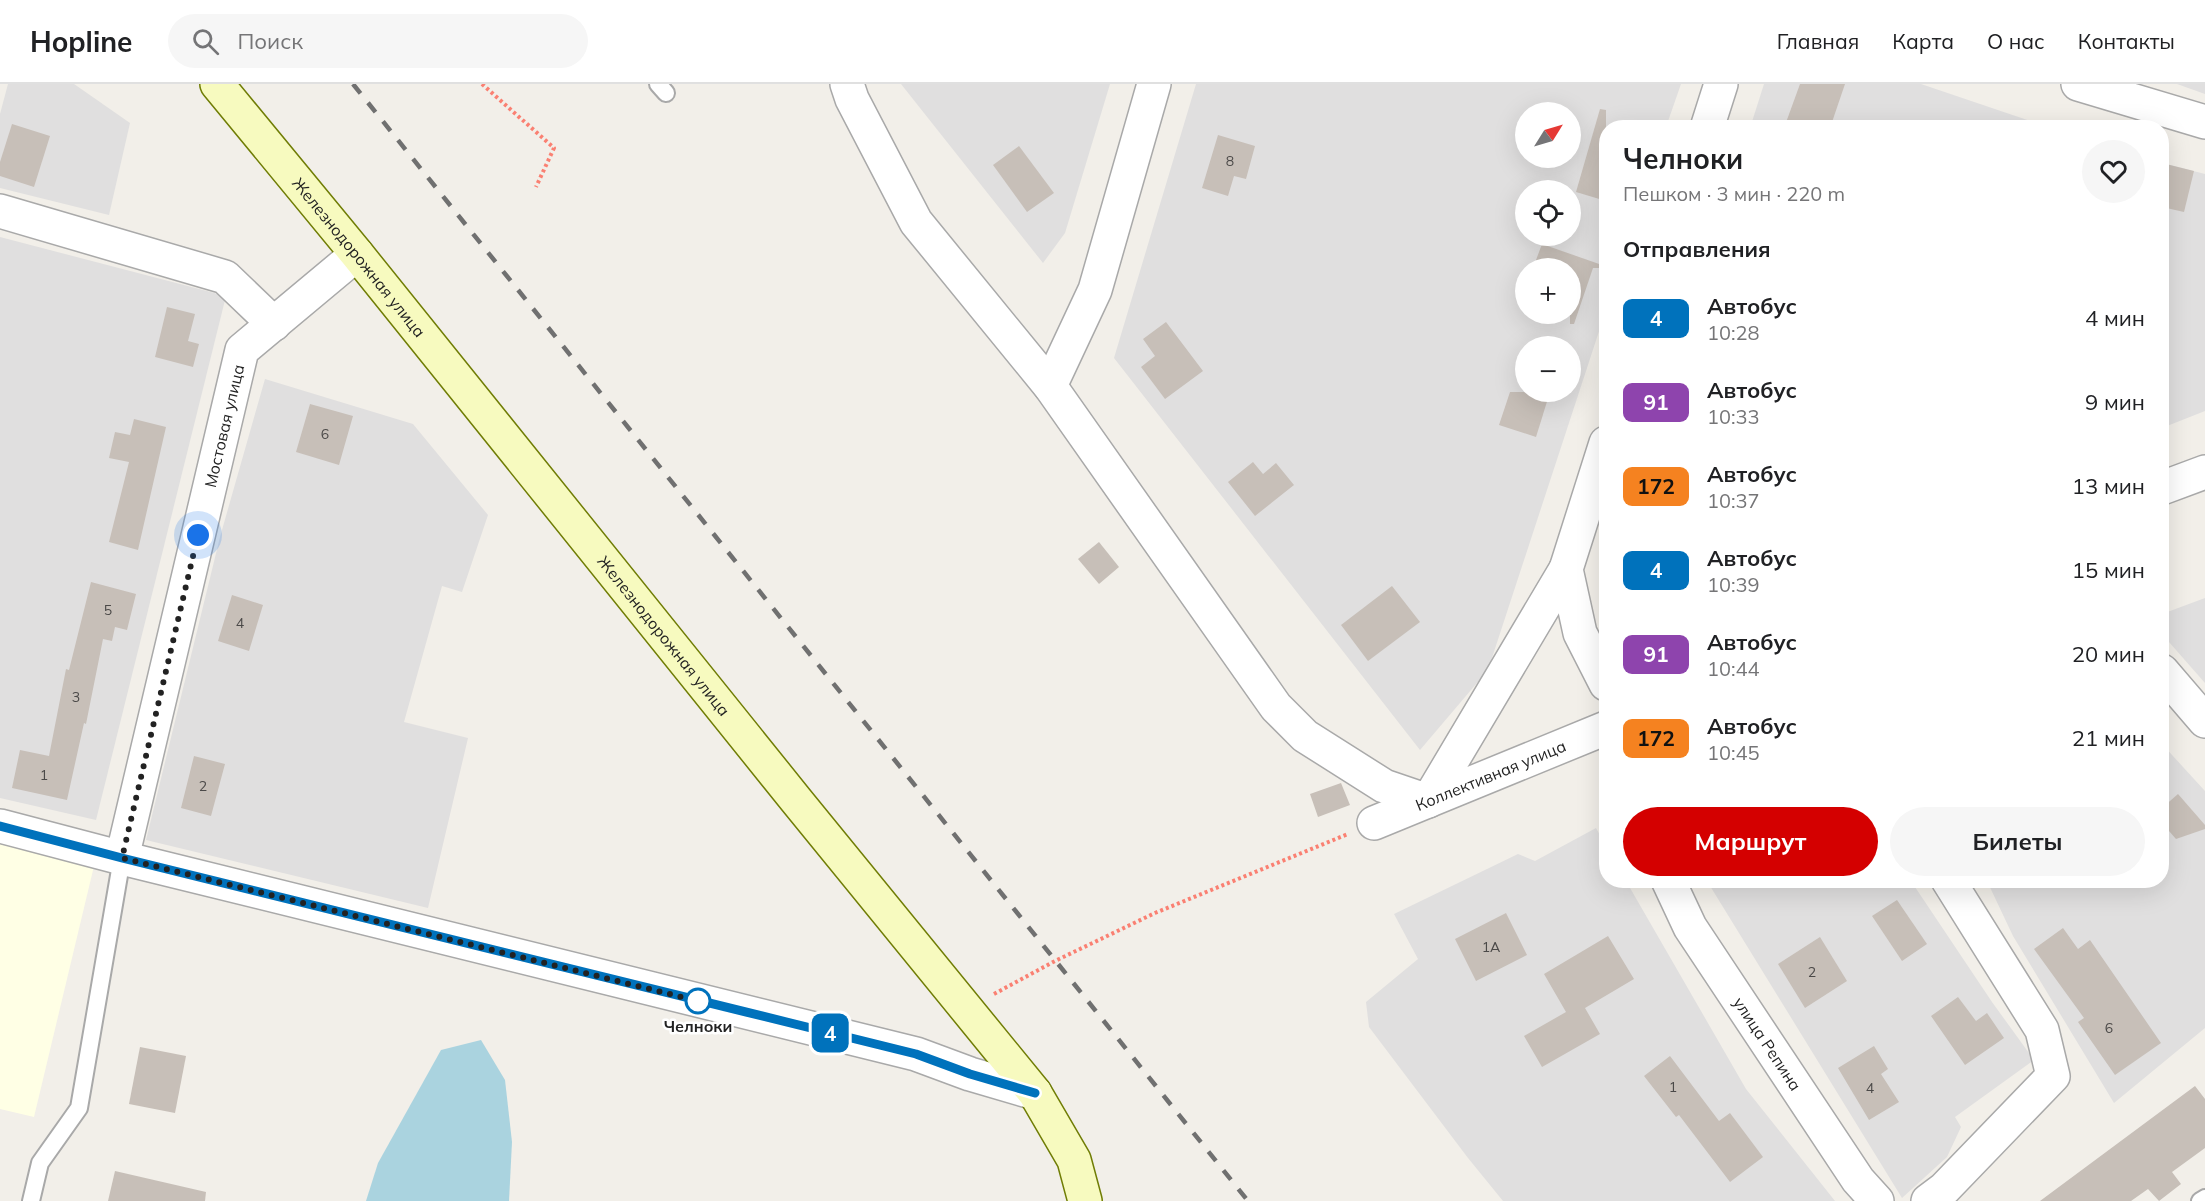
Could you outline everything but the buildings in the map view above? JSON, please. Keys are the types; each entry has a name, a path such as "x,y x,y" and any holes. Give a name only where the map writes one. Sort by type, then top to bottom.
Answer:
{"street":[{"name":"Железнодорожная улица","path":"217,84 1035,1093 1074,1160 1085,1201"},
{"path":"847,84 852,99 916,222 1050,386 1276,707 1305,736 1384,786 1428,801 1566,569 1599,465"},
{"path":"1050,386 1095,290 1154,84"},
{"path":"1710,120 1721,84"},
{"path":"2078,84 2205,122"},
{"path":"0,211 225,277 274,324"},
{"name":"Мостовая улица","path":"122,858 242,350 357,254"},
{"path":"2169,485 2205,472"},
{"path":"1566,569 1580,633 1599,670"},
{"path":"2169,679 2205,721"},
{"name":"Коллективная улица","path":"1374,824 1599,731"},
{"path":"0,826 916,1054 970,1074 1035,1093"},
{"name":"улица Репина","path":"1672,888 1690,927 1858,1180 1876,1201"},
{"path":"1928,1201 1944,1189 2053,1076 2042,1030 1953,888"}],"lane":[{"path":"31,1201 40,1163 79,1108 122,858"},
{"path":"2200,1201 2205,1198"}],"path":[{"path":"482,84 554,148 536,187"},
{"path":"987,995 996,993 1055,961 1155,913 1374,824"}],"shaded area":[{"path":"8,84 74,84 130,123 109,215 0,188 0,114"},
{"path":"901,84 1110,84 1065,233 1043,263"},
{"path":"1196,84 1681,84 1668,120 1599,120 1599,331 1581,386 1581,336 1515,336 1515,402 1576,402 1488,670 1420,750 1114,358"},
{"path":"1764,84 1921,84 2027,120 1753,120"},
{"path":"2177,84 2205,84 2205,94"},
{"path":"2169,165 2205,174 2205,411 2169,425"},
{"path":"0,237 226,296 96,820 0,798"},
{"path":"265,379 413,424 488,515 462,592 442,586 404,722 468,738 428,908 146,840 220,537"},
{"path":"2205,598 2205,683 2169,642 2169,611"},
{"path":"2169,752 2205,791 2205,1028 2114,1103 2013,936 1990,888 2169,888"},
{"path":"1596,828 1599,833 1599,888 1630,888 1746,1089 1835,1201 1503,1201 1369,1027 1366,1002 1418,959 1394,914 1518,854 1535,861"},
{"path":"0,842 94,866 34,1117 0,1109"},
{"path":"1711,888 1916,888 2034,1060 1955,1117 1961,1127 1947,1157 1902,1198"}],"water":[{"path":"481,1040 505,1080 512,1142 509,1201 366,1201 378,1163 441,1050"}],"railway":[{"path":"353,84 1248,1201"}],"bus line":[{"name":"4","path":"0,826 916,1054 970,1074 1035,1093"}],"place":[{"name":"Челноки","path":"698,1001"}],"route":[{"path":"198,535 122,858 698,1001"}]}
